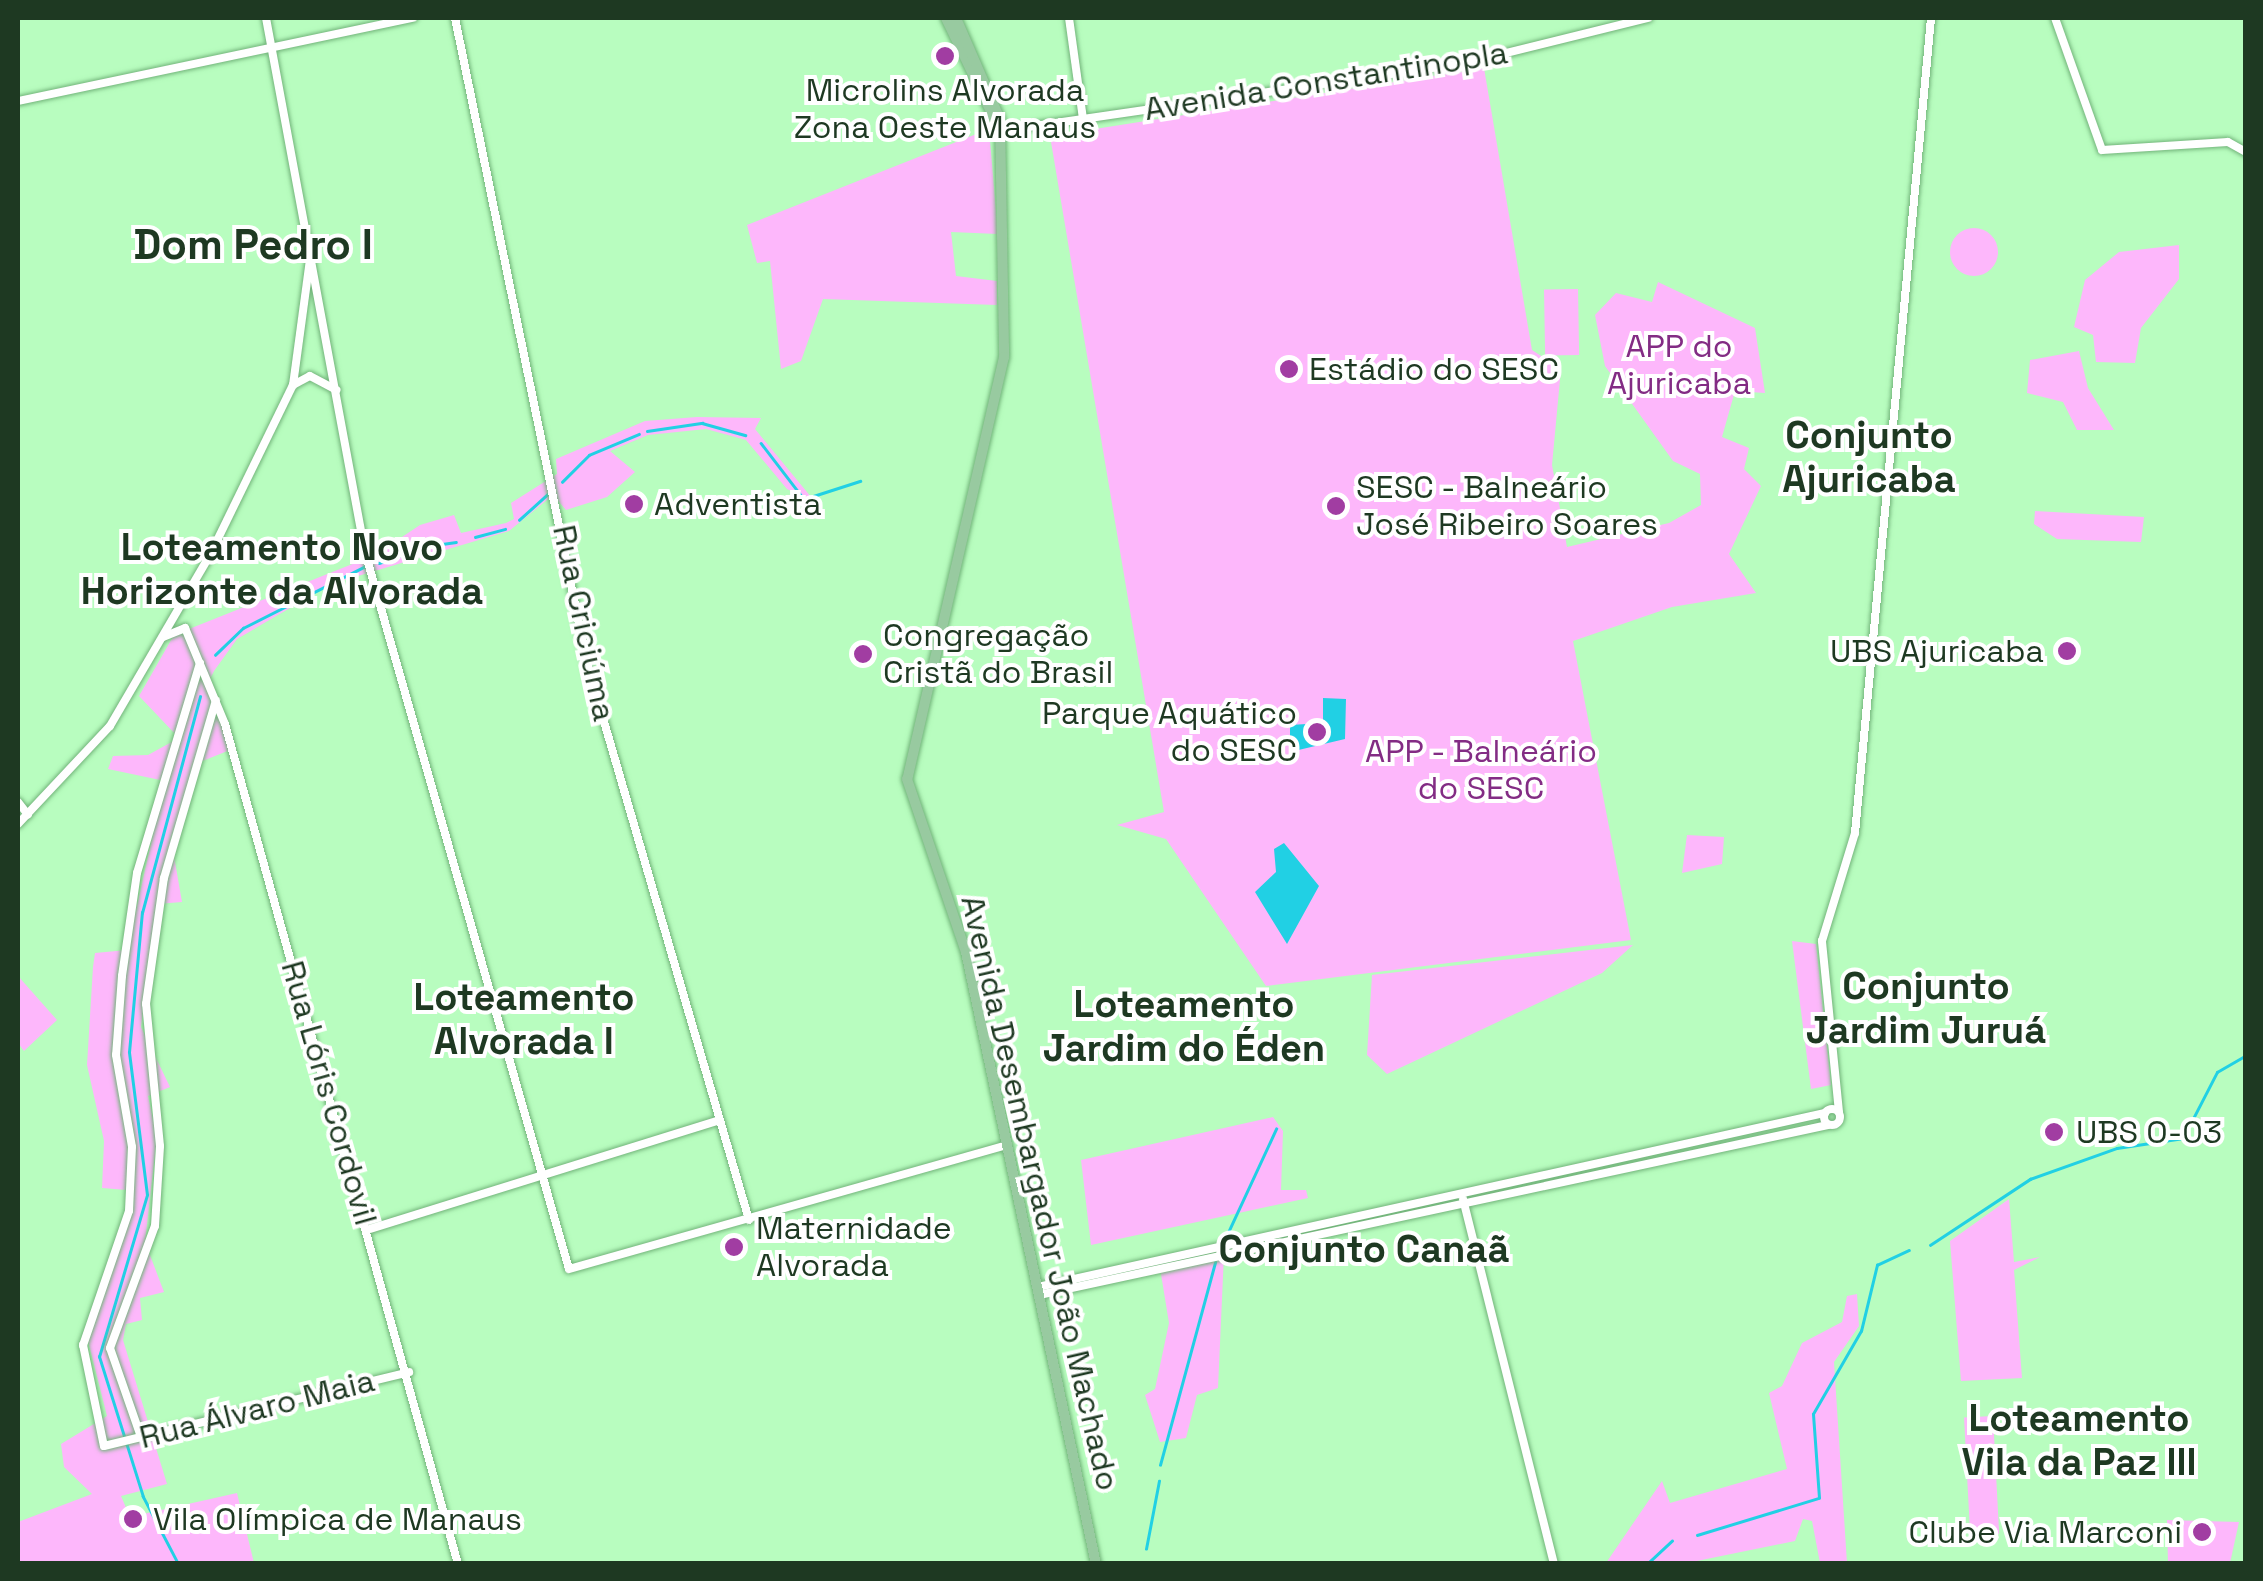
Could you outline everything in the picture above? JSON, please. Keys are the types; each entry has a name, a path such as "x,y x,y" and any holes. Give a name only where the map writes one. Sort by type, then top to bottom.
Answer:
{"main road":[{"name":"Avenida Desembargador João Machado","path":"946,18 1001,131"},
{"name":"Avenida Desembargador João Machado","path":"956,18 1001,131 1004,358 907,780 966,952 1096,1564"}],"street":[{"path":"266,18 335,369 370,573 540,1172 575,1272 1007,1145"},
{"path":"18,101 413,18"},
{"name":"Rua Criciúma","path":"455,18 614,754 717,1121 749,1220"},
{"path":"1069,18 1083,120"},
{"name":"Avenida Constantinopla","path":"1001,131 1462,64 1648,18"},
{"path":"1038,1291 1828,1125 1838,1112 1822,941 1855,833 1931,18"},
{"path":"2055,18 2102,150 2228,142 2246,152"},
{"path":"22,818 96,745 163,636 294,386 309,302 310,244"},
{"path":"309,302 322,304"},
{"path":"302,354 310,376"},
{"path":"325,378 335,369"},
{"path":"294,386 310,376 325,378 339,393"},
{"name":"Rua Lóris Cordovil","path":"163,636 185,628 225,724 370,1229 458,1564"},
{"name":"Rua Álvaro Maia","path":"200,662 156,799 126,945 116,1034 132,1147 129,1211 83,1344 109,1445 409,1372"},
{"path":"138,1438 110,1348 155,1226 160,1146 143,1050 146,1004 164,878 216,700"},
{"path":"207,730 225,724"},
{"path":"18,802 22,818"},
{"path":"1828,1125 1826,1112 1836,1086"},
{"path":"1463,1199 1838,1112"},
{"path":"370,1229 540,1172 717,1121"},
{"path":"1463,1199 1554,1564"}],"green space":[{"name":"SESC - Balneário José Ribeiro Soares","path":"1484,68 1532,350 1561,369 1552,465 1567,547 1669,523 1701,505 1700,474 1673,461 1605,366 1595,315 1616,293 1652,302 1658,282 1755,328 1765,393 1735,391 1722,437 1749,448 1744,469 1761,486 1729,554 1756,593 1672,607 1573,641 1631,940 1266,986 1166,839 1117,825 1164,812 1050,136"},
{"path":"989,129 998,234 951,232 956,276 997,281 997,305 823,299 801,361 781,369 770,261 757,263 747,225"},
{"path":"1974,228 1991,235 1998,252 1991,269 1974,276 1957,269 1950,252 1957,235"},
{"path":"2179,245 2179,279 2141,328 2135,363 2096,362 2093,335 2074,327 2085,280 2119,252"},
{"path":"1578,289 1579,355 1545,356 1544,290"},
{"path":"2079,351 2088,388 2114,430 2077,430 2063,402 2027,393 2030,360"},
{"path":"761,418 755,429 816,503 787,489 746,440 706,429 648,435 610,451 635,472 607,497 566,510 553,495 509,531 331,584 237,639 214,671 208,683 230,750 195,764 171,839 182,902 157,904 141,1027 170,1087 148,1096 157,1137 145,1242 164,1292 140,1298 142,1320 126,1324 123,1340 167,1484 121,1496 130,1517 237,1493 254,1563 18,1563 18,1522 92,1494 64,1467 61,1444 107,1416 88,1341 133,1207 127,1190 102,1188 104,1141 87,1065 93,967 95,953 127,950 165,781 108,769 113,756 148,755 179,738 139,696 174,635 375,555 420,525 454,515 461,533 506,523 514,519 511,503 557,474 556,459 645,421"},
{"path":"2035,511 2144,517 2141,542 2057,539 2034,524"},
{"path":"1687,835 1724,837 1722,864 1682,873"},
{"path":"1792,941 1816,944 1831,1085 1811,1089"},
{"path":"1633,945 1602,973 1387,1074 1367,1055 1372,975"},
{"path":"18,976 57,1020 24,1051 18,1043"},
{"path":"1273,1117 1283,1131 1281,1190 1306,1190 1308,1198 1091,1245 1081,1160"},
{"path":"2009,1199 2014,1262 2040,1257 2014,1270 2022,1378 1961,1381 1950,1241"},
{"path":"1224,1254 1218,1388 1197,1395 1186,1438 1160,1442 1145,1395 1155,1389 1169,1323 1160,1268"},
{"path":"1857,1294 1859,1326 1834,1362 1847,1563 1820,1563 1812,1521 1803,1519 1795,1541 1687,1563 1606,1563 1662,1481 1670,1503 1787,1469 1769,1393 1782,1386 1802,1343 1842,1322 1847,1296"},
{"path":"1993,1416 1999,1534 1970,1535 1964,1418"},
{"name":"Clube Via Marconi","path":"2167,1520 2239,1522 2230,1563 2168,1563"}],"water":[{"name":"Parque Aquático do SESC","path":"1323,698 1346,699 1345,739 1290,752 1290,725 1323,723"},
{"path":"1284,843 1319,886 1287,944 1255,892 1276,872 1274,849"}],"waterway":[{"path":"647,431 702,423 745,435"},
{"path":"562,482 589,455 639,434"},
{"path":"761,443 804,499 860,481"},
{"path":"519,520 550,492"},
{"path":"475,537 505,529"},
{"path":"428,546 456,542"},
{"path":"379,563 415,550"},
{"path":"215,655 243,628 364,567"},
{"path":"178,1564 143,1497 99,1357 147,1195 129,1052 142,913 200,697"},
{"path":"1930,1245 2030,1179 2117,1148 2183,1138 2217,1072 2246,1055"},
{"path":"1218,1254 1276,1129"},
{"path":"1697,1535 1819,1498 1813,1414 1861,1331 1877,1265 1909,1250"},
{"path":"1160,1465 1215,1262"},
{"path":"1146,1549 1159,1481"},
{"path":"1647,1564 1672,1541"}],"place":[{"name":"Microlins Alvorada Zona Oeste Manaus","path":"945,56"},
{"name":"Estádio do SESC","path":"1289,369"},
{"name":"Adventista","path":"634,504"},
{"name":"SESC - Balneário José Ribeiro Soares","path":"1336,506"},
{"name":"UBS Ajuricaba","path":"2067,651"},
{"name":"Congregação Cristã do Brasil","path":"863,654"},
{"name":"Parque Aquático do SESC","path":"1317,732"},
{"name":"UBS O-03","path":"2054,1132"},
{"name":"Maternidade Alvorada","path":"734,1247"},
{"name":"Vila Olímpica de Manaus","path":"133,1519"},
{"name":"Clube Via Marconi","path":"2202,1532"}],"district":[{"name":"Dom Pedro I","path":"253,245"},
{"name":"Conjunto Ajuricaba","path":"1869,458"},
{"name":"Loteamento Novo Horizonte da Alvorada","path":"282,570"},
{"name":"Conjunto Jardim Juruá","path":"1926,1009"},
{"name":"Loteamento Alvorada I","path":"524,1020"},
{"name":"Loteamento Jardim do Éden","path":"1184,1027"},
{"name":"Conjunto Canaã","path":"1364,1250"},
{"name":"Loteamento Vila da Paz III","path":"2079,1441"}],"park label":[{"name":"APP do Ajuricaba","path":"1679,366"},
{"name":"APP - Balneário do SESC","path":"1481,770"}]}
